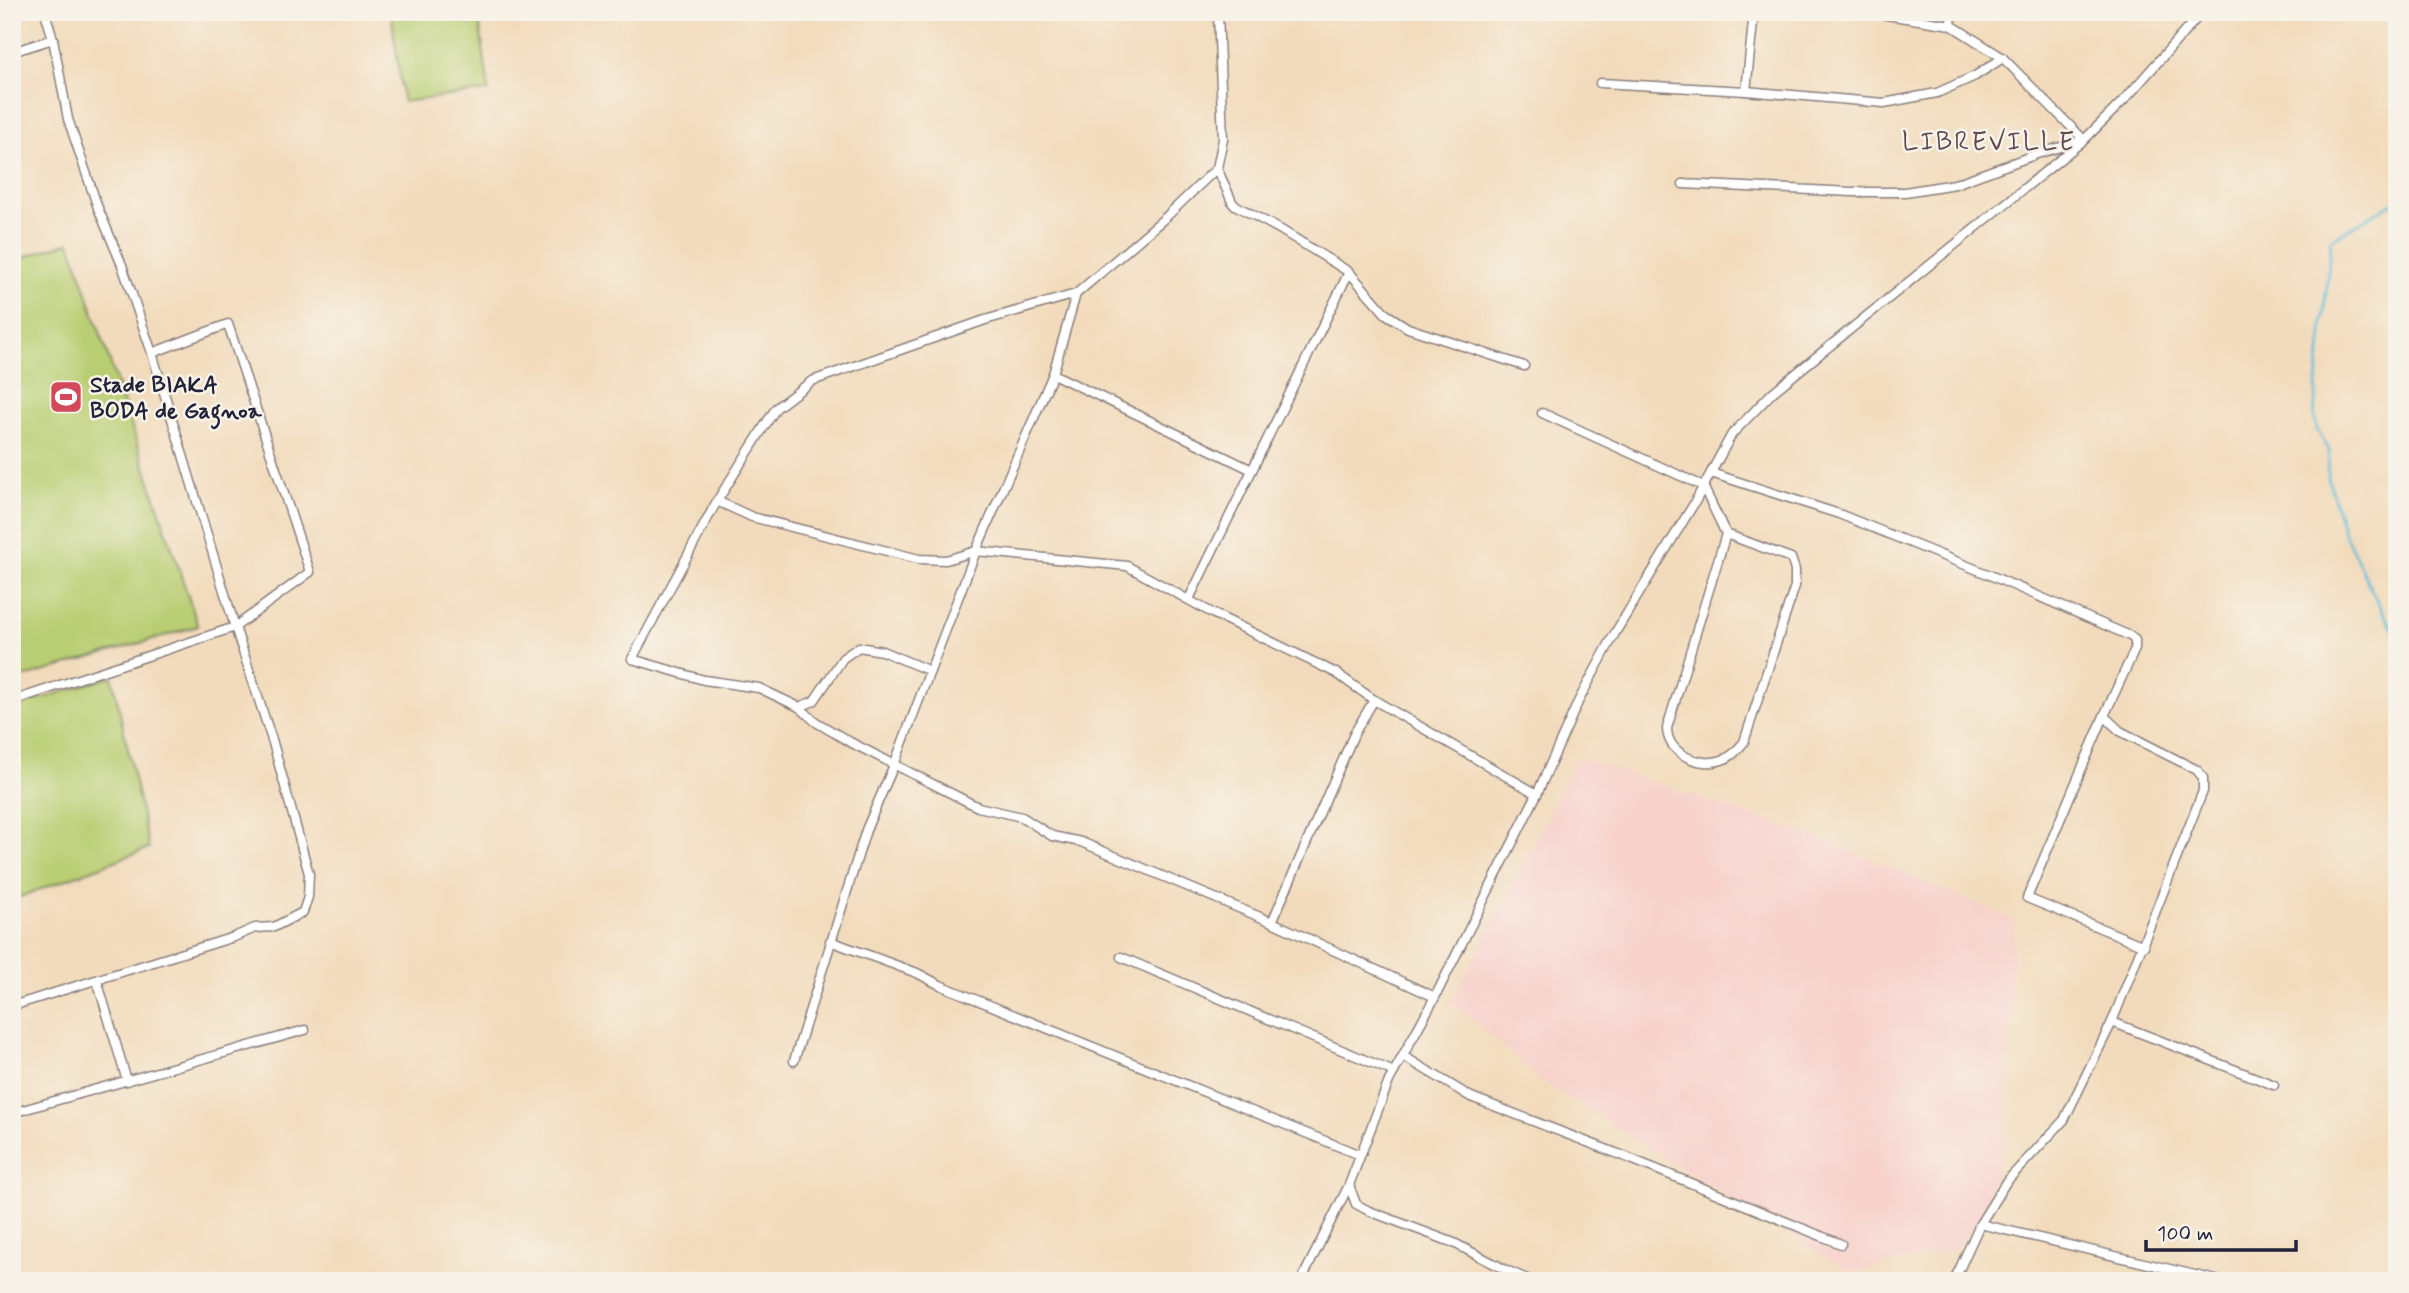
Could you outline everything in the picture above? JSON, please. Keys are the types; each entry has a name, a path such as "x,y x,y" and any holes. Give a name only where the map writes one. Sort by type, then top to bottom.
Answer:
{"street":[{"path":"12,1006 255,928 274,927 303,912 308,897 309,874 273,743 152,353 68,119 53,39 45,12"},
{"path":"1218,12 1223,139 1217,169 1076,294 985,320 812,381 776,408 717,501 632,659 704,680 759,688 799,707 816,722 894,765 978,807 1022,817 1052,836 1081,842 1272,922 1435,997"},
{"path":"1746,91 1754,12"},
{"path":"1867,12 1951,25 2003,58 2084,140"},
{"path":"1951,25 1952,12"},
{"path":"1301,1281 1349,1185 1394,1072 1435,997 1537,794 1579,700 1615,633 1731,435 1773,392 2084,140 2126,98 2202,12"},
{"path":"12,52 53,39"},
{"path":"1600,83 1746,91 1884,103 1937,93 1975,76 2003,58"},
{"path":"1683,184 1905,192 1955,184 2084,140"},
{"path":"1217,169 1233,204 1239,210 1281,229 1349,272 1386,314 1408,328 1524,366"},
{"path":"1189,599 1349,272"},
{"path":"794,1061 866,830 894,765 976,551 1053,374 1076,294"},
{"path":"12,701 235,627 310,572 228,324 152,353"},
{"path":"1053,374 1252,470"},
{"path":"1542,413 1703,486 1726,534 1667,728 1667,737 1675,750 1687,757 1713,762 1735,753 1744,743 1796,586 1791,558 1726,534"},
{"path":"1711,473 1839,513 2135,640 2135,649 2027,898 2144,946"},
{"path":"717,501 752,517 919,559 946,560 976,551 1127,566 1214,614 1336,673 1374,700 1537,794"},
{"path":"799,707 814,701 843,658 859,647 882,651 930,671"},
{"path":"1272,922 1355,732 1374,700"},
{"path":"1954,1281 1980,1224 2006,1182 2064,1120 2112,1022 2203,791 2203,778 2197,770 2120,731 2104,716"},
{"path":"830,941 917,973 940,985 1360,1155"},
{"path":"1121,957 1394,1072"},
{"path":"97,980 127,1081"},
{"path":"2112,1022 2274,1085"},
{"path":"12,1113 305,1030"},
{"path":"1403,1056 1471,1097 1841,1244"},
{"path":"1349,1185 1356,1204 1369,1212 1454,1243 1532,1281"},
{"path":"1980,1224 2182,1277 2220,1281"},
{"path":"12,1269 15,1281"}],"shaded area":[{"path":"1578,757 1834,843 2015,920 2005,1138 1982,1218 1955,1249 1851,1273 1546,1084 1452,1002"}],"green space":[{"path":"391,12 478,12 489,91 403,102"},
{"name":"Stade BIAKA BODA de Gagnoa","path":"70,242 198,626 12,681 12,261"},
{"path":"112,676 149,848 12,900 12,708"}],"waterway":[{"path":"2397,200 2331,240 2314,414 2317,430 2329,450 2328,478 2344,532 2376,600 2397,636"}],"place":[{"name":"Stade BIAKA BODA de Gagnoa","path":"66,397"}],"district":[{"name":"LIBREVILLE","path":"1989,141"}]}
